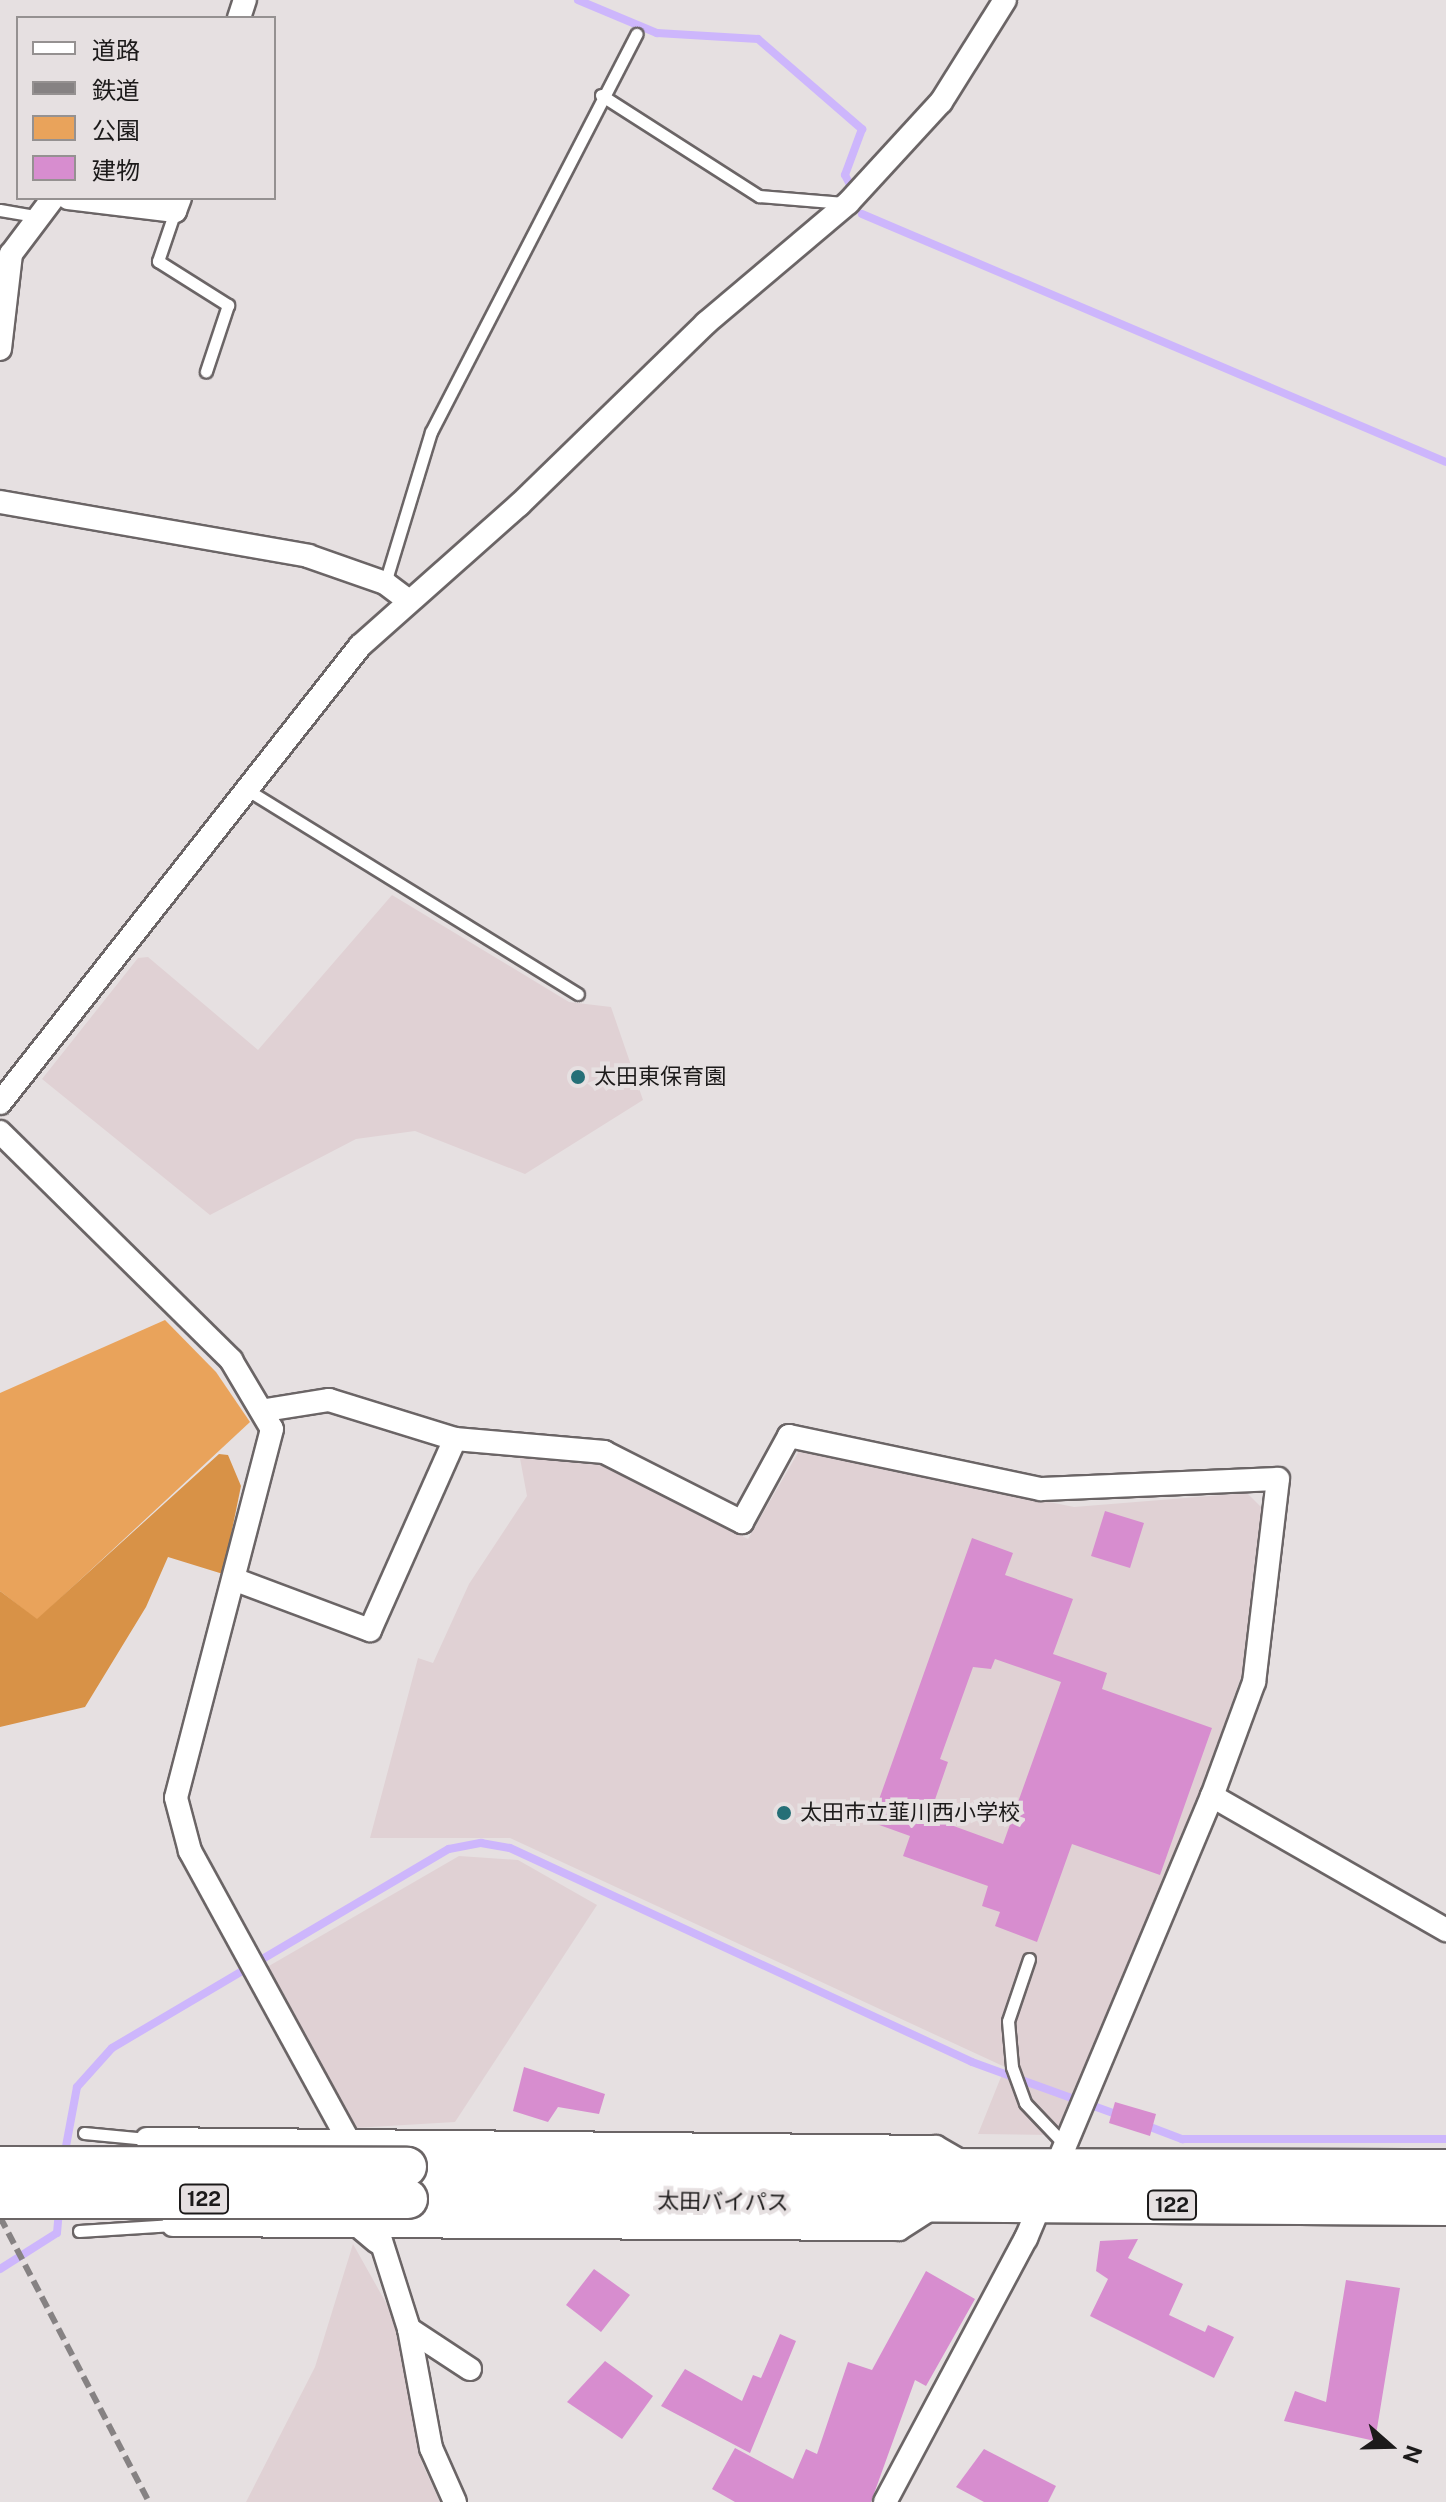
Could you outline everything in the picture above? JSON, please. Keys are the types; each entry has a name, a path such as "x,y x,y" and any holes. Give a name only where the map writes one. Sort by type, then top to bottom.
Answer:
{"highway":[{"name":"太田バイパス","path":"0,2199 408,2183 973,2170 1060,2158 1446,2169"},
{"name":"太田バイパス","path":"0,2166 939,2204 1446,2206"}],"street":[{"path":"0,1103 360,646 519,505 706,323 848,203 941,102 1005,0"},
{"path":"104,200 177,204"},
{"path":"0,349 11,254 47,208"},
{"path":"0,502 308,556 385,583 409,601"},
{"path":"0,1132 231,1360 266,1410 271,1453 182,1757 176,1798 190,1851 349,2142 375,2151 370,2231 409,2329 431,2448 455,2502"},
{"path":"266,1410 329,1400 455,1439 604,1452 742,1522 789,1436 1063,1491 1278,1479 1254,1682 1212,1796 1040,2205 885,2502"},
{"path":"236,1580 370,1630 455,1439"},
{"path":"1212,1796 1446,1930"},
{"path":"147,2139 936,2147 973,2170"},
{"path":"173,2225 370,2231 899,2229 939,2204"},
{"path":"409,2329 470,2369"}],"lane":[{"path":"385,583 431,432 601,95 636,34"},
{"path":"601,95 759,196 848,203"},
{"path":"177,204 158,261 228,305 206,371"},
{"path":"0,210 47,208"},
{"path":"246,788 578,994"},
{"path":"1029,1959 1008,2021 1012,2067 1025,2103 1060,2158"},
{"path":"84,2133 147,2139"},
{"path":"79,2231 173,2225"}],"shaded area":[{"path":"392,895 569,1002 611,1007 643,1100 525,1174 415,1131 356,1139 210,1215 42,1079 138,958 148,957 258,1050"},
{"name":"太田市立韮川西小学校","path":"799,1451 1074,1507 1247,1493 1263,1509 1242,1674 1200,1792 1055,2135 978,2134 1005,2067 510,1838 370,1838 418,1658 433,1663 469,1584 527,1496 519,1453 600,1465 748,1539"},
{"path":"219,1454 228,1455 241,1486 223,1574 168,1557 146,1607 85,1707 0,1727 0,1591 37,1619"},
{"path":"459,1856 518,1860 597,1905 455,2122 354,2128 262,1970"},
{"path":"353,2244 394,2317 422,2463 440,2502 246,2502 315,2367"}],"green space":[{"path":"165,1320 216,1372 250,1422 37,1620 0,1591 0,1393"}],"building":[{"path":"1105,1511 1144,1523 1130,1568 1091,1556"},
{"path":"972,1538 1013,1553 1005,1575 1073,1599 1053,1654 1107,1673 1102,1689 1212,1728 1160,1875 1072,1844 1037,1942 995,1926 1000,1912 982,1906 988,1886 903,1856 910,1836 871,1822","holes":["995,1659 1061,1682 1003,1844 929,1817 948,1762 940,1759 973,1667 991,1669"]},
{"path":"524,2067 605,2094 599,2114 558,2107 548,2122 513,2111"},
{"path":"1115,2102 1156,2114 1150,2136 1109,2123"},
{"path":"1138,2239 1128,2258 1183,2284 1169,2315 1205,2332 1208,2325 1234,2337 1214,2378 1090,2316 1108,2279 1096,2271 1100,2241"},
{"path":"594,2269 630,2295 601,2332 566,2305"},
{"path":"926,2271 975,2299 926,2386 915,2380 871,2502 735,2502 712,2489 735,2448 793,2479 806,2449 817,2454 848,2362 872,2370"},
{"path":"1346,2280 1400,2288 1375,2441 1284,2421 1295,2391 1326,2402"},
{"path":"780,2334 796,2341 750,2453 661,2406 685,2369 742,2401 753,2375 761,2378"},
{"path":"605,2361 653,2396 622,2439 567,2402"},
{"path":"984,2449 1056,2486 1048,2502 984,2502 956,2487"}],"waterway":[{"path":"578,0 657,33 758,39 862,129 845,175 850,185"},
{"path":"862,214 1446,462"},
{"path":"64,2157 77,2087 112,2048 449,1849 481,1843 510,1848 972,2062 1121,2116"},
{"path":"1145,2125 1182,2139 1446,2139"},
{"path":"0,2269 57,2233 59,2211"}],"railway":[{"path":"0,2217 149,2502"}],"place":[{"name":"太田東保育園","path":"578,1077"},
{"name":"太田市立韮川西小学校","path":"784,1813"}]}
